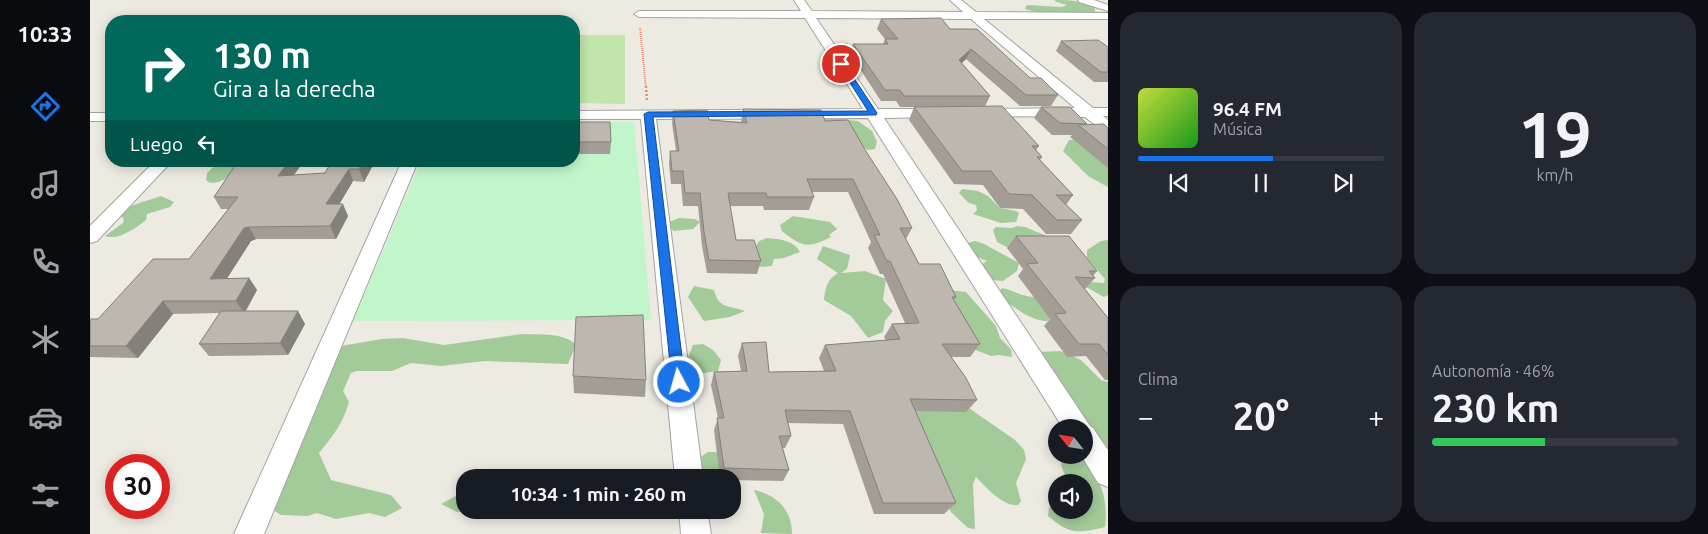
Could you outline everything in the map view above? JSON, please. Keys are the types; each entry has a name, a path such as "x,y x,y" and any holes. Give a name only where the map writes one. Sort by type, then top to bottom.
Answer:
{"street":[{"path":"799,0 1072,419"},
{"path":"955,0 1108,128"},
{"path":"1083,0 1108,8"},
{"path":"639,14 1108,16"},
{"path":"971,113 1108,112"},
{"path":"580,115 952,113"},
{"path":"648,114 688,469"},
{"path":"90,117 105,117"},
{"path":"90,237 158,167"},
{"path":"250,534 407,167"},
{"path":"1093,450 1108,474"},
{"path":"694,519 696,534"}],"path":[{"path":"639,14 648,114"}],"green space":[{"path":"1054,1 1075,1 1094,6 1096,15 1043,14 1025,9 1027,5 1062,7 1067,5"},
{"path":"580,35 625,35 625,104 580,103"},
{"path":"823,117 858,121 872,131 877,142 875,149 868,150 823,120"},
{"path":"580,122 634,122 651,320 353,321 418,167 580,167"},
{"path":"1084,139 1108,162 1108,187 1088,176 1063,151 1069,140"},
{"path":"214,167 237,167 224,180 215,183 210,183 206,180 207,173"},
{"path":"962,189 978,191 988,196 1000,208 1016,211 1019,213 1016,222 1001,223 973,214 977,210 976,205 969,203 959,193"},
{"path":"161,196 174,202 170,207 147,214 146,220 127,233 115,237 105,236 123,223 124,219 121,216 124,210"},
{"path":"793,216 830,222 837,229 829,235 831,237 823,241 810,245 800,243 782,231 780,225"},
{"path":"679,218 695,219 700,222 693,229 674,231 668,226 669,222"},
{"path":"1017,226 1025,227 1052,238 1013,250 997,242 993,230 996,227 1012,228"},
{"path":"767,238 790,243 800,252 784,258 774,259 772,266 761,267 758,264 754,249 759,241"},
{"path":"1108,240 1108,295 1104,297 1086,287 1087,282 1104,283 1105,279 1087,258 1087,250 1101,241"},
{"path":"975,241 1019,263 1017,271 1003,281 991,280 979,266 987,261 967,253 964,244"},
{"path":"823,246 850,255 847,269 841,273 865,271 886,279 883,300 893,311 885,321 883,332 868,338 851,316 824,300 827,285 831,278 838,273 817,259"},
{"path":"694,286 714,290 722,304 745,311 730,317 704,321 688,297"},
{"path":"1002,288 1034,297 1050,318 1048,321 1027,316 998,298 998,293"},
{"path":"942,289 966,292 996,326 1000,338 1011,349 1012,357 991,356 968,347"},
{"path":"522,334 558,336 576,345 568,364 485,361 441,366 411,363 392,371 357,371 351,373 343,391 349,402 347,410 337,429 319,453 331,480 391,495 402,508 385,517 369,513 336,519 317,513 307,516 281,515 273,510 341,346 382,339 403,338 444,345"},
{"path":"703,344 713,350 721,360 718,371 704,373 686,363 693,345"},
{"path":"1060,351 1081,360 1101,380 1108,382 1108,453 1093,442 1093,419 1081,419 1077,404 1066,399 1037,352"},
{"path":"917,406 966,406 1015,440 1024,450 1026,459 1016,483 1021,501 1018,505 1012,505 1001,500 976,477 973,484 975,529 968,528 951,512 904,418"},
{"path":"708,452 716,452 722,460 725,469 699,469 696,465 702,456"},
{"path":"1089,464 1091,467 1100,483 1104,499 1106,508 1105,527 1087,531 1074,531 1052,519 1093,519 1093,474 1064,474 1061,465"},
{"path":"754,490 770,496 782,505 789,518 792,534 761,533 764,514"},
{"path":"456,496 456,512 441,504"}],"building":[{"path":"941,18 950,29 977,29 1030,78 1041,78 1058,95 1026,95 971,49 959,60 990,96 904,96 900,90 885,90 853,44 888,44 885,39 898,39 881,19"},
{"path":"1098,40 1108,47 1108,72 1101,72 1061,41"},
{"path":"1002,106 1039,146 1032,146 1042,157 1037,157 1073,195 1056,195 1082,220 1057,220 1032,195 1009,194 991,171 962,171 914,107"},
{"path":"1041,107 1070,107 1087,124 1060,123"},
{"path":"743,109 821,110 825,121 848,120 897,199 912,228 900,228 919,264 940,264 956,297 952,297 980,344 942,344 966,378 977,400 910,399 956,503 883,503 850,411 785,410 791,436 779,436 789,470 724,468 717,418 724,418 714,372 747,371 742,343 766,342 769,372 836,371 825,345 900,339 892,324 919,323 890,261 887,261 874,235 880,235 853,179 807,179 814,197 767,197 766,193 728,193 736,240 754,240 761,261 709,260 700,193 685,193 683,171 672,171 670,151 679,151 673,111 707,110 709,120 747,123"},
{"path":"580,122 610,122 611,142 580,142"},
{"path":"1104,124 1108,128 1108,149 1078,125"},
{"path":"234,167 285,167 278,176 325,173 328,167 360,167 359,169 349,169 326,204 343,204 330,226 244,228 210,279 249,278 236,301 163,301 126,346 90,346 90,319 98,319 153,259 189,259 238,197 214,197"},
{"path":"1016,236 1069,236 1097,271 1089,271 1095,278 1075,277 1108,318 1108,355 1099,344 1079,344 1055,314 1066,313 1027,264 1038,263"},
{"path":"221,311 298,311 280,343 199,344"},
{"path":"643,315 646,380 573,376 576,317"}],"route":[{"path":"679,382 648,114 873,113 841,64"}]}
